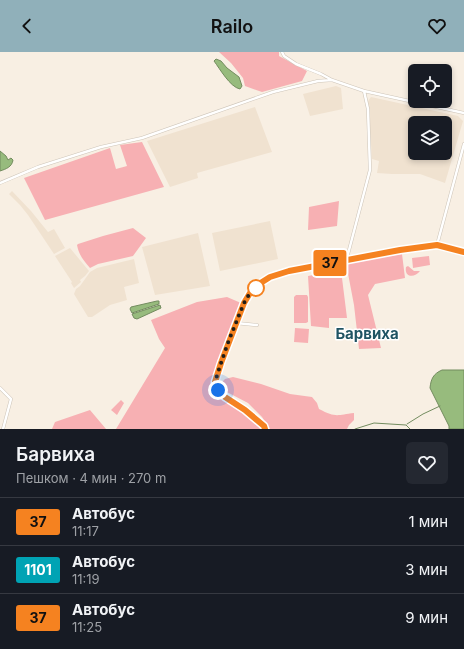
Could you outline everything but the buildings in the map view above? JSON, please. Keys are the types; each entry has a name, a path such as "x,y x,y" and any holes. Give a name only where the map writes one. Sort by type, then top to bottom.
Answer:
{"main road":[{"path":"265,429 264,426 245,410 225,397 218,390 215,382 244,303 250,293 259,284 270,277 289,271 400,250 437,245 464,252"}],"street":[{"path":"282,52 284,56 296,64 332,80 364,91 464,113"},
{"path":"0,184 38,167 101,147 142,138 273,92 318,81 332,80"},
{"path":"349,260 348,254 370,170 368,109 364,91"},
{"path":"437,245 464,144"},
{"path":"236,323 257,325"},
{"path":"0,388 11,398 3,429"}],"shaded area":[{"path":"219,52 279,52 279,56 307,71 302,81 262,92 245,86 243,78 231,63"},
{"path":"216,59 221,61 227,68 239,77 242,86 240,89 236,88 226,77 214,61"},
{"path":"336,86 341,88 343,109 310,116 303,94"},
{"path":"371,97 408,105 408,108 421,108 458,116 463,121 452,159 452,116 408,116 408,160 452,160 445,183 420,174 377,173 379,161 372,159 368,101"},
{"path":"255,107 272,152 197,173 198,178 170,187 147,141"},
{"path":"142,142 164,187 45,220 24,178 110,148 116,169 127,166 120,145"},
{"path":"0,151 8,160 11,158 13,160 10,166 0,171"},
{"path":"12,191 48,232 54,229 65,248 54,254 28,215 9,194"},
{"path":"339,201 337,226 308,230 309,207"},
{"path":"270,221 278,259 220,271 212,233"},
{"path":"133,228 146,238 133,256 98,264 90,268 80,255 78,244"},
{"path":"198,233 210,286 155,295 142,247"},
{"path":"70,248 89,271 80,280 81,282 74,288 71,283 72,282 55,256"},
{"path":"402,254 405,278 375,284 368,295 381,348 359,349 354,305 346,263"},
{"path":"429,256 430,265 413,268 412,258"},
{"path":"134,259 139,283 124,287 127,300 110,305 92,317 88,317 74,294 76,289 90,272 97,268"},
{"path":"408,266 414,271 420,271 413,276 410,276 406,271 406,267"},
{"path":"341,270 347,318 329,318 329,328 311,326 308,276"},
{"path":"296,295 307,295 308,297 308,322 306,323 294,323 294,297"},
{"path":"227,297 241,303 221,353 213,377 212,385 216,394 242,411 258,425 260,429 116,429 165,348 159,339 151,320 197,302"},
{"path":"159,301 159,304 132,313 130,309 131,307"},
{"path":"160,305 161,308 137,319 134,318 132,314"},
{"path":"295,328 309,329 308,343 294,342"},
{"path":"442,370 464,370 464,429 449,429 449,426 430,388 433,377 436,373"},
{"path":"233,377 261,384 290,394 312,397 317,403 319,409 333,415 354,413 354,420 347,429 270,429 262,417 248,403 223,390 220,384 225,379"},
{"path":"121,400 124,403 117,415 111,410"},
{"path":"90,410 106,429 52,429 55,422"}],"waterway":[{"path":"407,424 440,406"},
{"path":"355,429 374,423 406,425 410,429"}],"bus line":[{"name":"37","path":"265,429 264,426 245,410 225,397 218,390 215,382 229,340 244,303 250,293 259,284 270,277 289,271 400,250 437,245 464,252"}],"district":[{"name":"Барвиха","path":"367,333"}],"route":[{"path":"218,390 215,382 229,340 244,303 250,293 259,284 256,288"}]}
